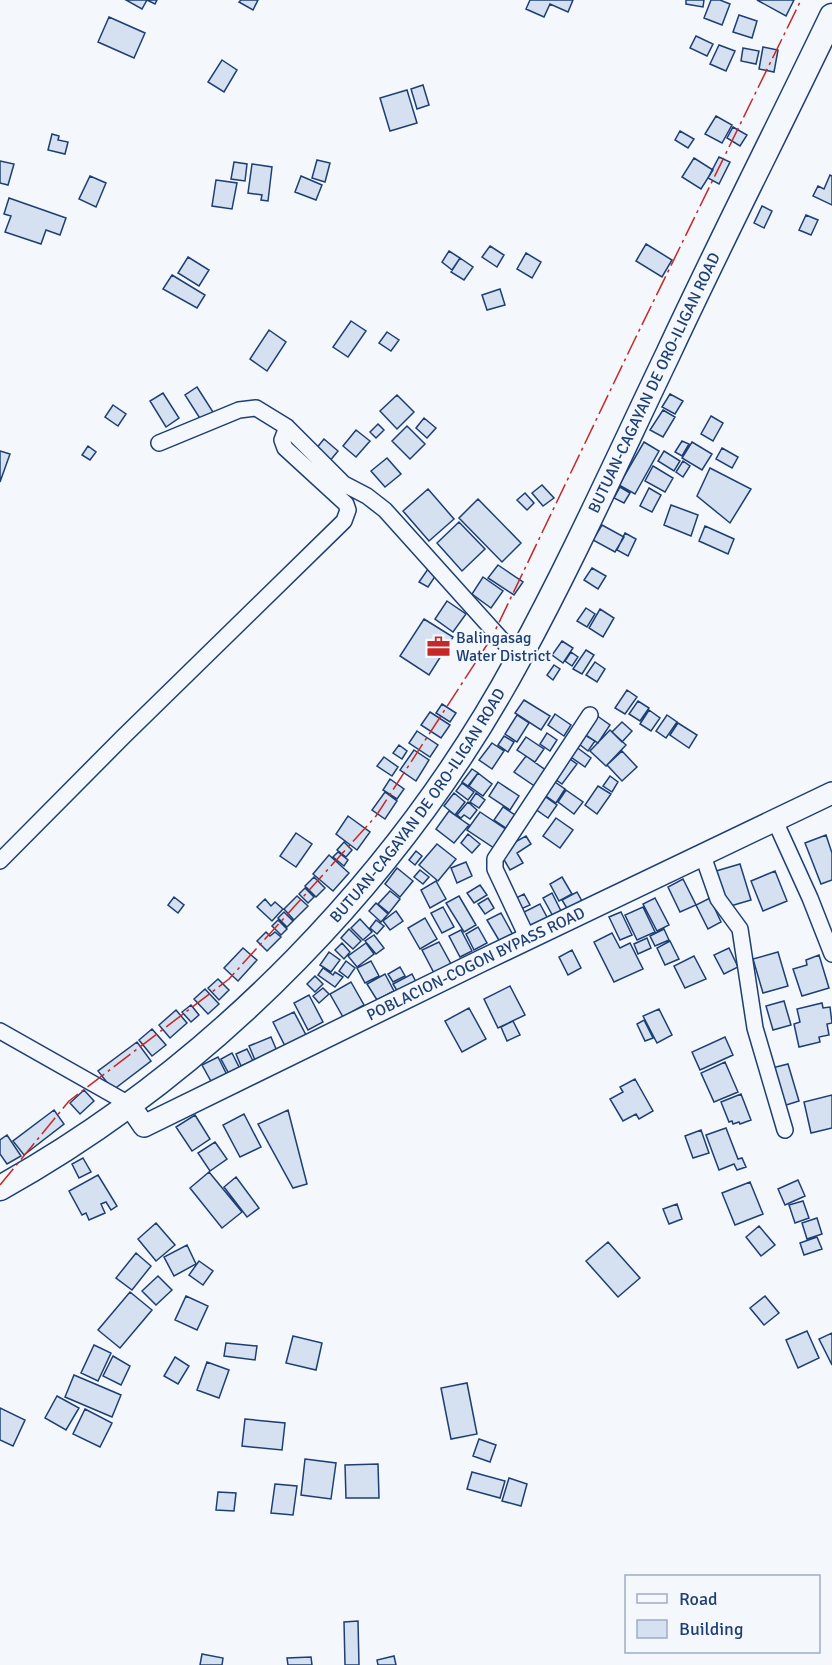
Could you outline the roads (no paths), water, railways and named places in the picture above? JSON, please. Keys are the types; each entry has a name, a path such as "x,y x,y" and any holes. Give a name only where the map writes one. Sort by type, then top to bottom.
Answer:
{"highway":[{"name":"BUTUAN-CAGAYAN DE ORO-ILIGAN ROAD","path":"0,1188 57,1156 129,1104 181,1064 244,1009 302,953 351,899 395,846 438,787 486,715 519,659 832,16"}],"main road":[{"name":"POBLACION-COGON BYPASS ROAD","path":"129,1104 144,1126 832,793"}],"street":[{"path":"159,443 238,410 256,408 287,427 344,484 367,496 385,510 519,659"},
{"path":"0,861 344,521 348,510 346,504 285,448 282,440 287,427"},
{"path":"528,939 495,869 495,859 590,715"},
{"path":"775,821 810,898 832,954"},
{"path":"703,856 718,899 740,929 755,1028 784,1130"},
{"path":"0,1031 129,1104"}],"place":[{"name":"Balingasag Water District","path":"438,647"}]}
